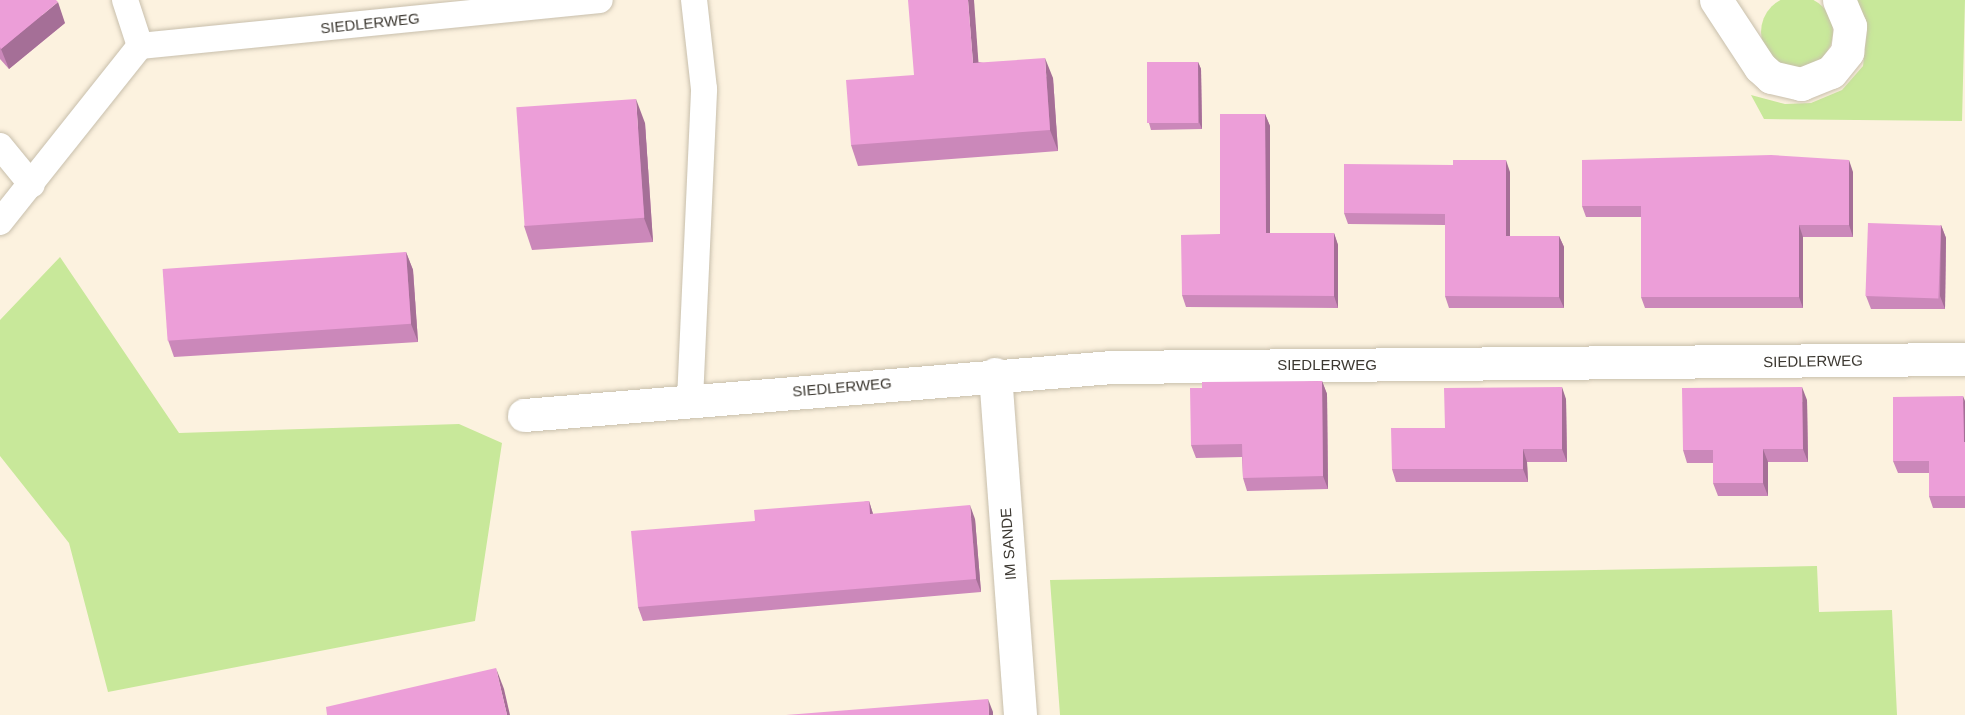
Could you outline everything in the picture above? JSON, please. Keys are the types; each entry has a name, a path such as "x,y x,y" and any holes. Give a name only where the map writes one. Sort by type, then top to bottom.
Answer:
{"street":[{"path":"1716,0 1760,67 1771,77 1801,84 1831,72 1846,52 1850,26 1839,0"},
{"name":"SIEDLERWEG","path":"524,415 995,374 1112,367 1965,359"},
{"name":"IM SANDE","path":"995,374 1020,715"}],"lane":[{"path":"0,222 32,185 140,46 125,0"},
{"name":"SIEDLERWEG","path":"140,46 600,0"},
{"path":"690,400 704,89 694,0"},
{"path":"0,146 32,185"}],"green space":[{"path":"1797,-4 1811,-1 1823,6 1830,18 1833,32 1830,46 1823,58 1811,65 1797,68 1783,65 1771,58 1764,46 1761,32 1764,18 1771,6 1783,-1"},
{"path":"1857,0 1965,0 1962,121 1764,119 1751,95 1785,104 1811,103 1842,90 1863,66 1867,31"},
{"path":"60,257 179,433 459,424 502,443 475,621 108,692 69,543 0,456 0,320"},
{"path":"1817,566 1819,612 1892,610 1897,715 1060,715 1050,580"}],"building":[{"path":"0,0 56,0 58,2 1,49"},
{"path":"908,0 968,0 973,63 1045,58 1050,130 851,145 846,80 914,75"},
{"path":"1147,62 1198,62 1198,123 1147,123"},
{"path":"636,99 644,218 525,226 516,107"},
{"path":"1220,114 1265,114 1266,233 1334,233 1334,296 1182,295 1181,235 1220,234"},
{"path":"1771,155 1849,160 1849,225 1799,225 1799,297 1641,297 1641,206 1582,206 1582,160"},
{"path":"1453,160 1506,160 1506,236 1559,236 1559,297 1445,296 1445,214 1344,213 1344,164 1453,165"},
{"path":"1868,223 1941,226 1938,299 1865,296"},
{"path":"406,252 411,324 168,341 163,269"},
{"path":"1322,381 1323,476 1243,478 1242,444 1191,445 1190,388 1202,388 1202,382"},
{"path":"1562,387 1562,449 1523,449 1523,469 1392,469 1391,428 1445,428 1444,388"},
{"path":"1802,387 1803,449 1763,449 1763,483 1713,483 1713,450 1683,450 1682,388"},
{"path":"1963,396 1965,496 1929,496 1929,461 1893,461 1893,397"},
{"path":"869,501 870,514 970,505 976,579 638,607 631,531 755,521 754,510"},
{"path":"496,668 507,715 327,715 326,707"},
{"path":"988,699 989,715 786,715"}]}
